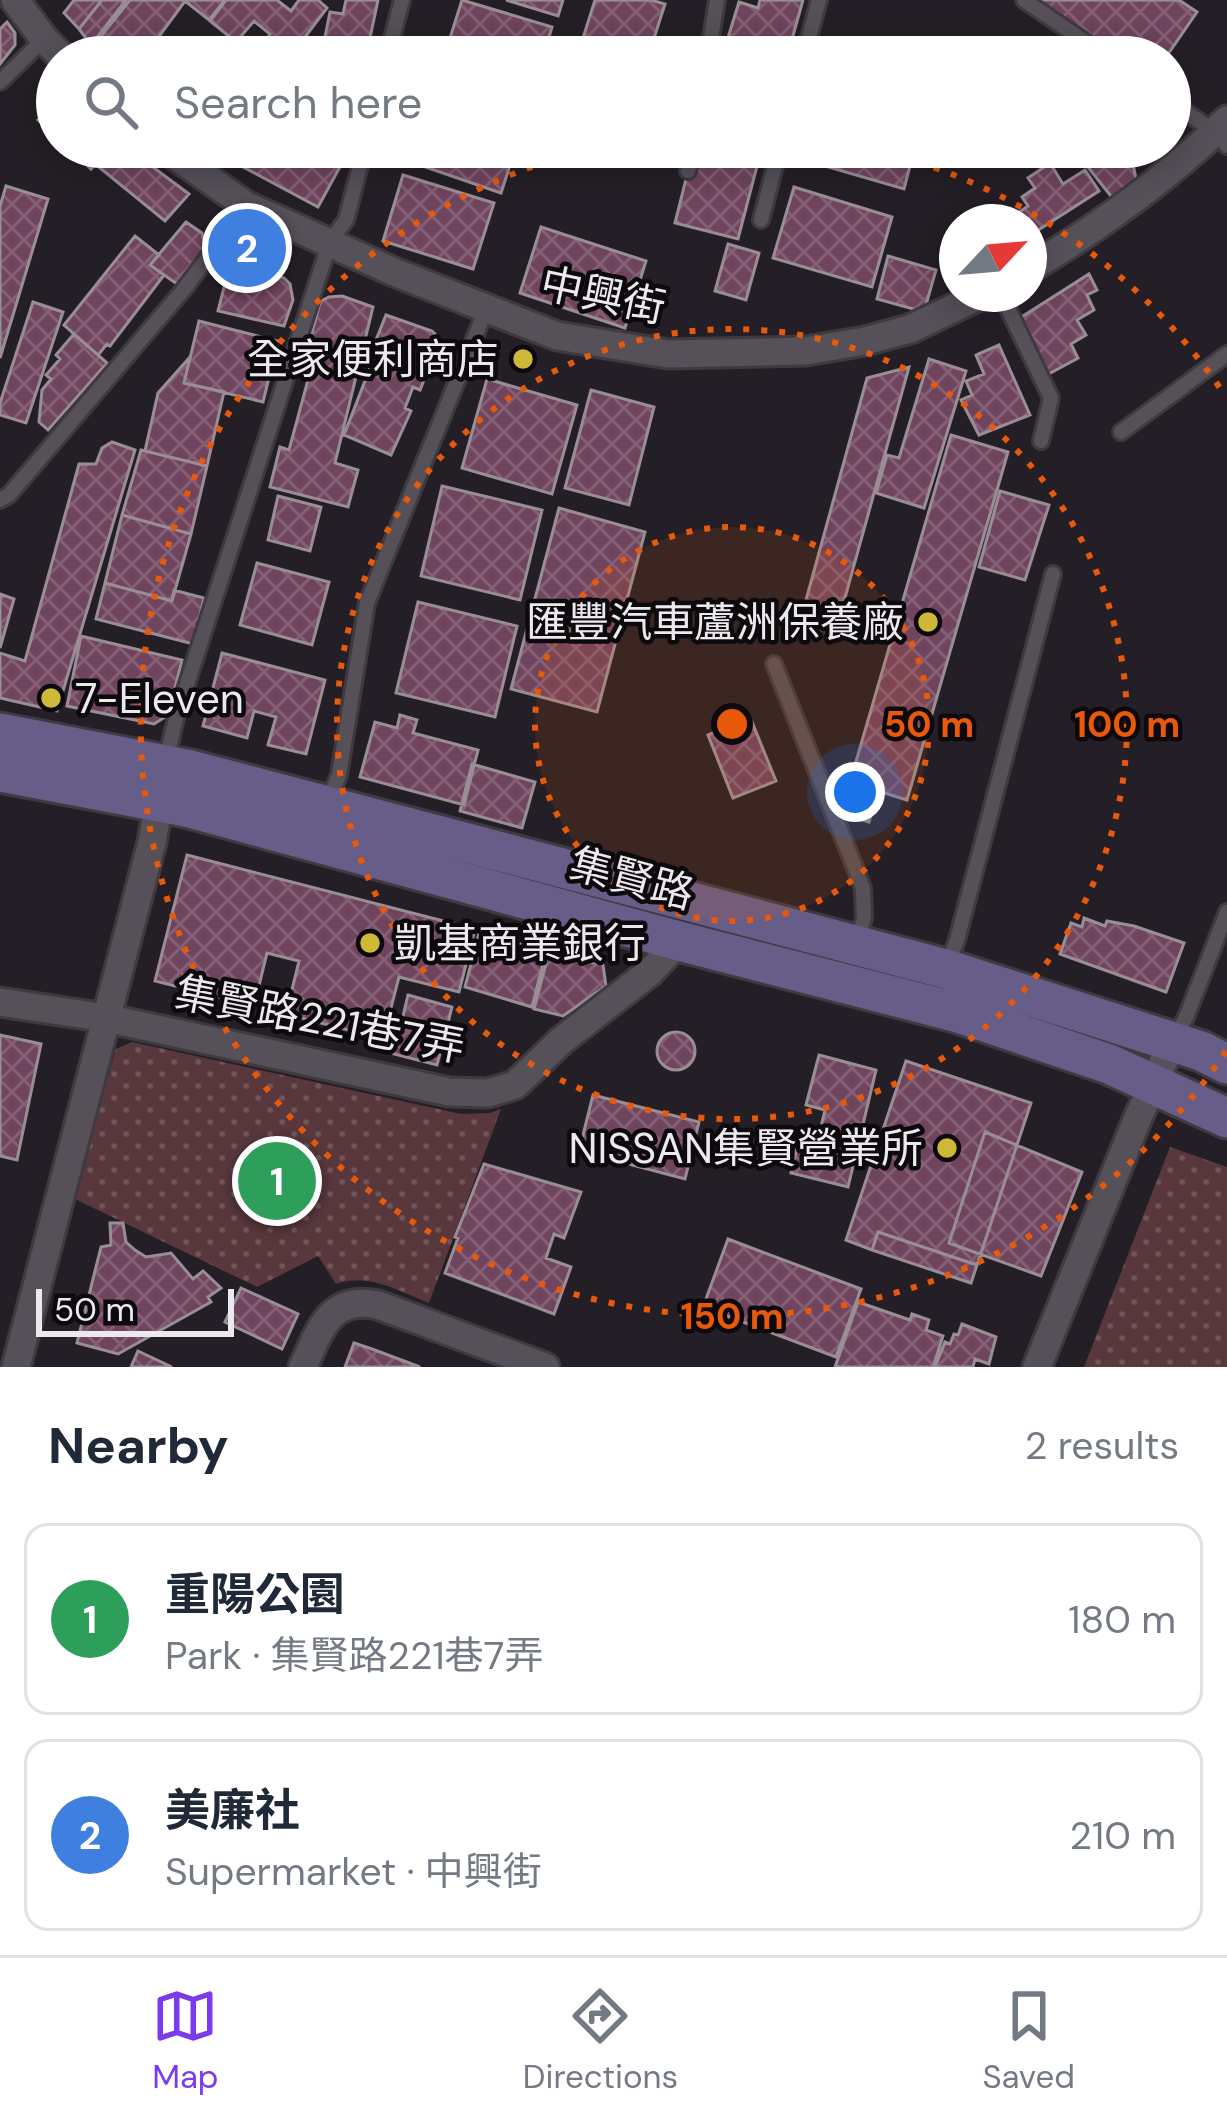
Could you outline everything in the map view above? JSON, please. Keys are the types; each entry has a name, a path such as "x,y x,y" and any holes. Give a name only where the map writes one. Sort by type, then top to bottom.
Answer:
{"main road":[{"name":"集賢路","path":"0,733 679,941 955,1012 1109,1064 1227,1118"},
{"name":"集賢路","path":"0,772 162,783 191,770 946,969 1201,1051 1227,1064"}],"street":[{"path":"19,2 44,36"},
{"path":"1191,156 1223,133"},
{"name":"中興街","path":"194,168 247,206 394,272 557,336 668,354 806,351 865,341 944,312"},
{"path":"1047,257 1174,168"},
{"path":"16,1367 152,842 162,783"},
{"name":"集賢路221巷7弄","path":"0,1002 106,1018 449,1092 488,1093 514,1085 679,941"},
{"path":"1037,1367 1172,1043"},
{"path":"303,1367 321,1326 333,1312 361,1302 545,1367"}],"lane":[{"path":"393,36 402,0"},
{"path":"711,36 717,0"},
{"path":"810,36 819,0"},
{"path":"1024,0 1076,36"},
{"path":"0,82 36,59"},
{"path":"1191,114 1223,133"},
{"path":"162,783 176,718 330,242 346,220 360,168"},
{"path":"761,220 775,168"},
{"path":"0,500 184,289 247,206"},
{"path":"326,806 339,775 367,603 487,308"},
{"path":"1010,312 1051,398 1041,441"},
{"path":"1121,432 1227,354"},
{"path":"946,969 1053,574"},
{"path":"774,664 863,888 856,947"},
{"path":"1172,1043 1227,912"}],"shaded area":[{"path":"132,1042 461,1114 501,1109 429,1303 372,1282 336,1284 318,1256 257,1287 73,1198 116,1049"},
{"path":"1170,1147 1227,1167 1227,1367 1084,1367"}],"building":[{"path":"74,0 102,0 79,29 64,13"},
{"path":"102,0 126,0 98,36 84,36 79,29"},
{"path":"130,0 225,0 209,20 185,1 159,36 101,36"},
{"path":"226,0 277,0 291,11 299,0 318,0 327,8 306,36 269,36 254,21 241,36 229,36 210,21"},
{"path":"346,0 378,0 370,36 325,36 330,12 343,14"},
{"path":"462,0 552,27 549,36 451,36"},
{"path":"506,0 563,0 558,16"},
{"path":"595,0 665,4 655,36 584,36"},
{"path":"760,0 803,0 793,36 728,36 739,2 758,8"},
{"path":"1037,0 1179,0 1197,12 1180,36 1090,36"},
{"path":"7,22 15,33 15,45 0,64 0,29"},
{"path":"100,168 154,168 189,194 165,221"},
{"path":"245,168 339,168 318,207"},
{"path":"428,168 509,168 501,193"},
{"path":"689,168 757,168 738,239 675,223"},
{"path":"832,168 910,168 904,189"},
{"path":"1043,168 1053,168 1063,184 1085,170 1099,191 1047,224 1047,204 1027,204 1022,197 1035,188 1028,178"},
{"path":"1089,168 1134,168 1137,185 1114,200"},
{"path":"403,175 494,203 473,269 383,241"},
{"path":"6,186 48,199 0,358 0,206"},
{"path":"794,187 892,217 872,287 773,258"},
{"path":"186,222 202,233 205,247 177,284 150,265"},
{"path":"541,227 646,261 625,328 520,293"},
{"path":"135,236 159,255 150,265 164,275 98,355 64,325"},
{"path":"728,244 759,253 746,300 715,291"},
{"path":"888,256 936,270 924,312 877,299"},
{"path":"243,264 290,284 293,300 284,326 218,311 228,272"},
{"path":"1089,274 1097,290 1087,295 1094,310 1077,320 1086,335 1071,344 1078,358 1043,377 1019,323 1029,312 1047,312 1047,301"},
{"path":"342,296 373,307 335,463 358,470 348,507 270,487 280,447 289,450 318,343 310,340 319,306 329,297"},
{"path":"33,302 63,312 26,423 0,415 0,403"},
{"path":"386,315 432,331 438,345 420,390 413,387 405,408 411,411 391,455 344,435 370,368 378,370 384,356 372,350"},
{"path":"199,321 278,341 263,402 184,383"},
{"path":"74,334 107,363 48,430 39,422 42,390 51,379 46,375"},
{"path":"999,345 1030,415 979,435 961,400 972,395 966,381 984,374 976,355"},
{"path":"190,357 184,383 224,392 207,466 145,451 158,393"},
{"path":"929,359 966,371 924,508 876,493 887,455 899,458"},
{"path":"909,367 835,634 818,629 824,605 806,600 867,378"},
{"path":"487,379 577,405 552,494 462,468"},
{"path":"591,390 654,407 629,505 565,488"},
{"name":"匯豐汽車蘆洲保養廠","path":"951,435 1008,452 907,800 878,791 869,822 841,813"},
{"path":"112,442 135,450 57,711 0,698 0,653 25,661 79,464 96,464 102,448"},
{"path":"141,450 207,466 191,534 122,515"},
{"path":"442,486 542,510 520,600 421,576"},
{"path":"1000,491 1049,505 1025,580 979,567"},
{"path":"278,496 321,507 310,551 268,540"},
{"path":"559,508 645,532 597,712 511,689"},
{"path":"122,515 191,534 172,601 105,583"},
{"path":"257,563 329,582 312,645 240,625"},
{"path":"105,583 172,601 174,590 204,598 193,644 96,619"},
{"path":"0,594 14,599 0,648"},
{"path":"418,602 517,626 495,717 396,693"},
{"path":"81,636 182,660 168,715 154,724 67,706"},
{"path":"222,653 325,680 306,754 268,745 276,717 254,711 247,738 203,726"},
{"path":"400,715 417,720 413,733 478,750 464,805 360,777 375,722 397,728"},
{"path":"750,717 776,781 733,798 708,735"},
{"path":"472,764 535,782 522,828 460,811"},
{"path":"187,855 475,929 459,992 399,977 383,1039 286,1014 299,961 267,953 254,1006 155,981"},
{"path":"1084,918 1105,926 1107,921 1134,926 1184,943 1166,992 1060,954 1071,923 1082,927"},
{"path":"479,933 546,951 532,1007 465,987"},
{"path":"549,952 603,965 606,986 563,1016 534,1009"},
{"path":"408,995 452,1007 437,1065 394,1054"},
{"path":"676,1032 689,1038 695,1051 689,1064 676,1070 663,1064 657,1051 663,1038"},
{"path":"0,1035 41,1044 17,1160 0,1156"},
{"path":"819,1055 876,1070 848,1187 791,1173 800,1135 818,1139 825,1110 806,1105"},
{"name":"NISSAN集賢營業所","path":"906,1061 1031,1103 977,1265 878,1232 872,1250 846,1240"},
{"path":"593,1095 699,1122 685,1179 579,1151"},
{"path":"985,1132 1082,1172 1041,1276 949,1243"},
{"path":"484,1164 581,1192 564,1238 554,1234 546,1258 571,1267 554,1314 445,1273"},
{"path":"110,1223 123,1223 126,1242 146,1257 171,1253 193,1279 203,1271 221,1288 208,1297 211,1302 118,1354 77,1343 101,1247 111,1245"},
{"path":"878,1232 977,1265 971,1283 872,1250"},
{"path":"728,1239 861,1289 836,1357 703,1307"},
{"path":"241,1288 298,1314 282,1349 225,1322"},
{"path":"858,1302 910,1320 912,1314 929,1320 926,1330 943,1336 933,1367 835,1367"},
{"path":"962,1324 996,1337 989,1364 975,1359 973,1367 935,1367 945,1342 950,1344"},
{"path":"354,1343 372,1349 420,1367 345,1367"},
{"path":"138,1351 172,1367 131,1367"}],"place":[{"name":"美廉社","path":"247,248"},
{"name":"全家便利商店","path":"523,359"},
{"name":"匯豐汽車蘆洲保養廠","path":"928,622"},
{"name":"7-Eleven","path":"51,698"},
{"name":"凱基商業銀行","path":"370,943"},
{"name":"NISSAN集賢營業所","path":"947,1148"},
{"name":"重陽公園","path":"277,1181"}]}
